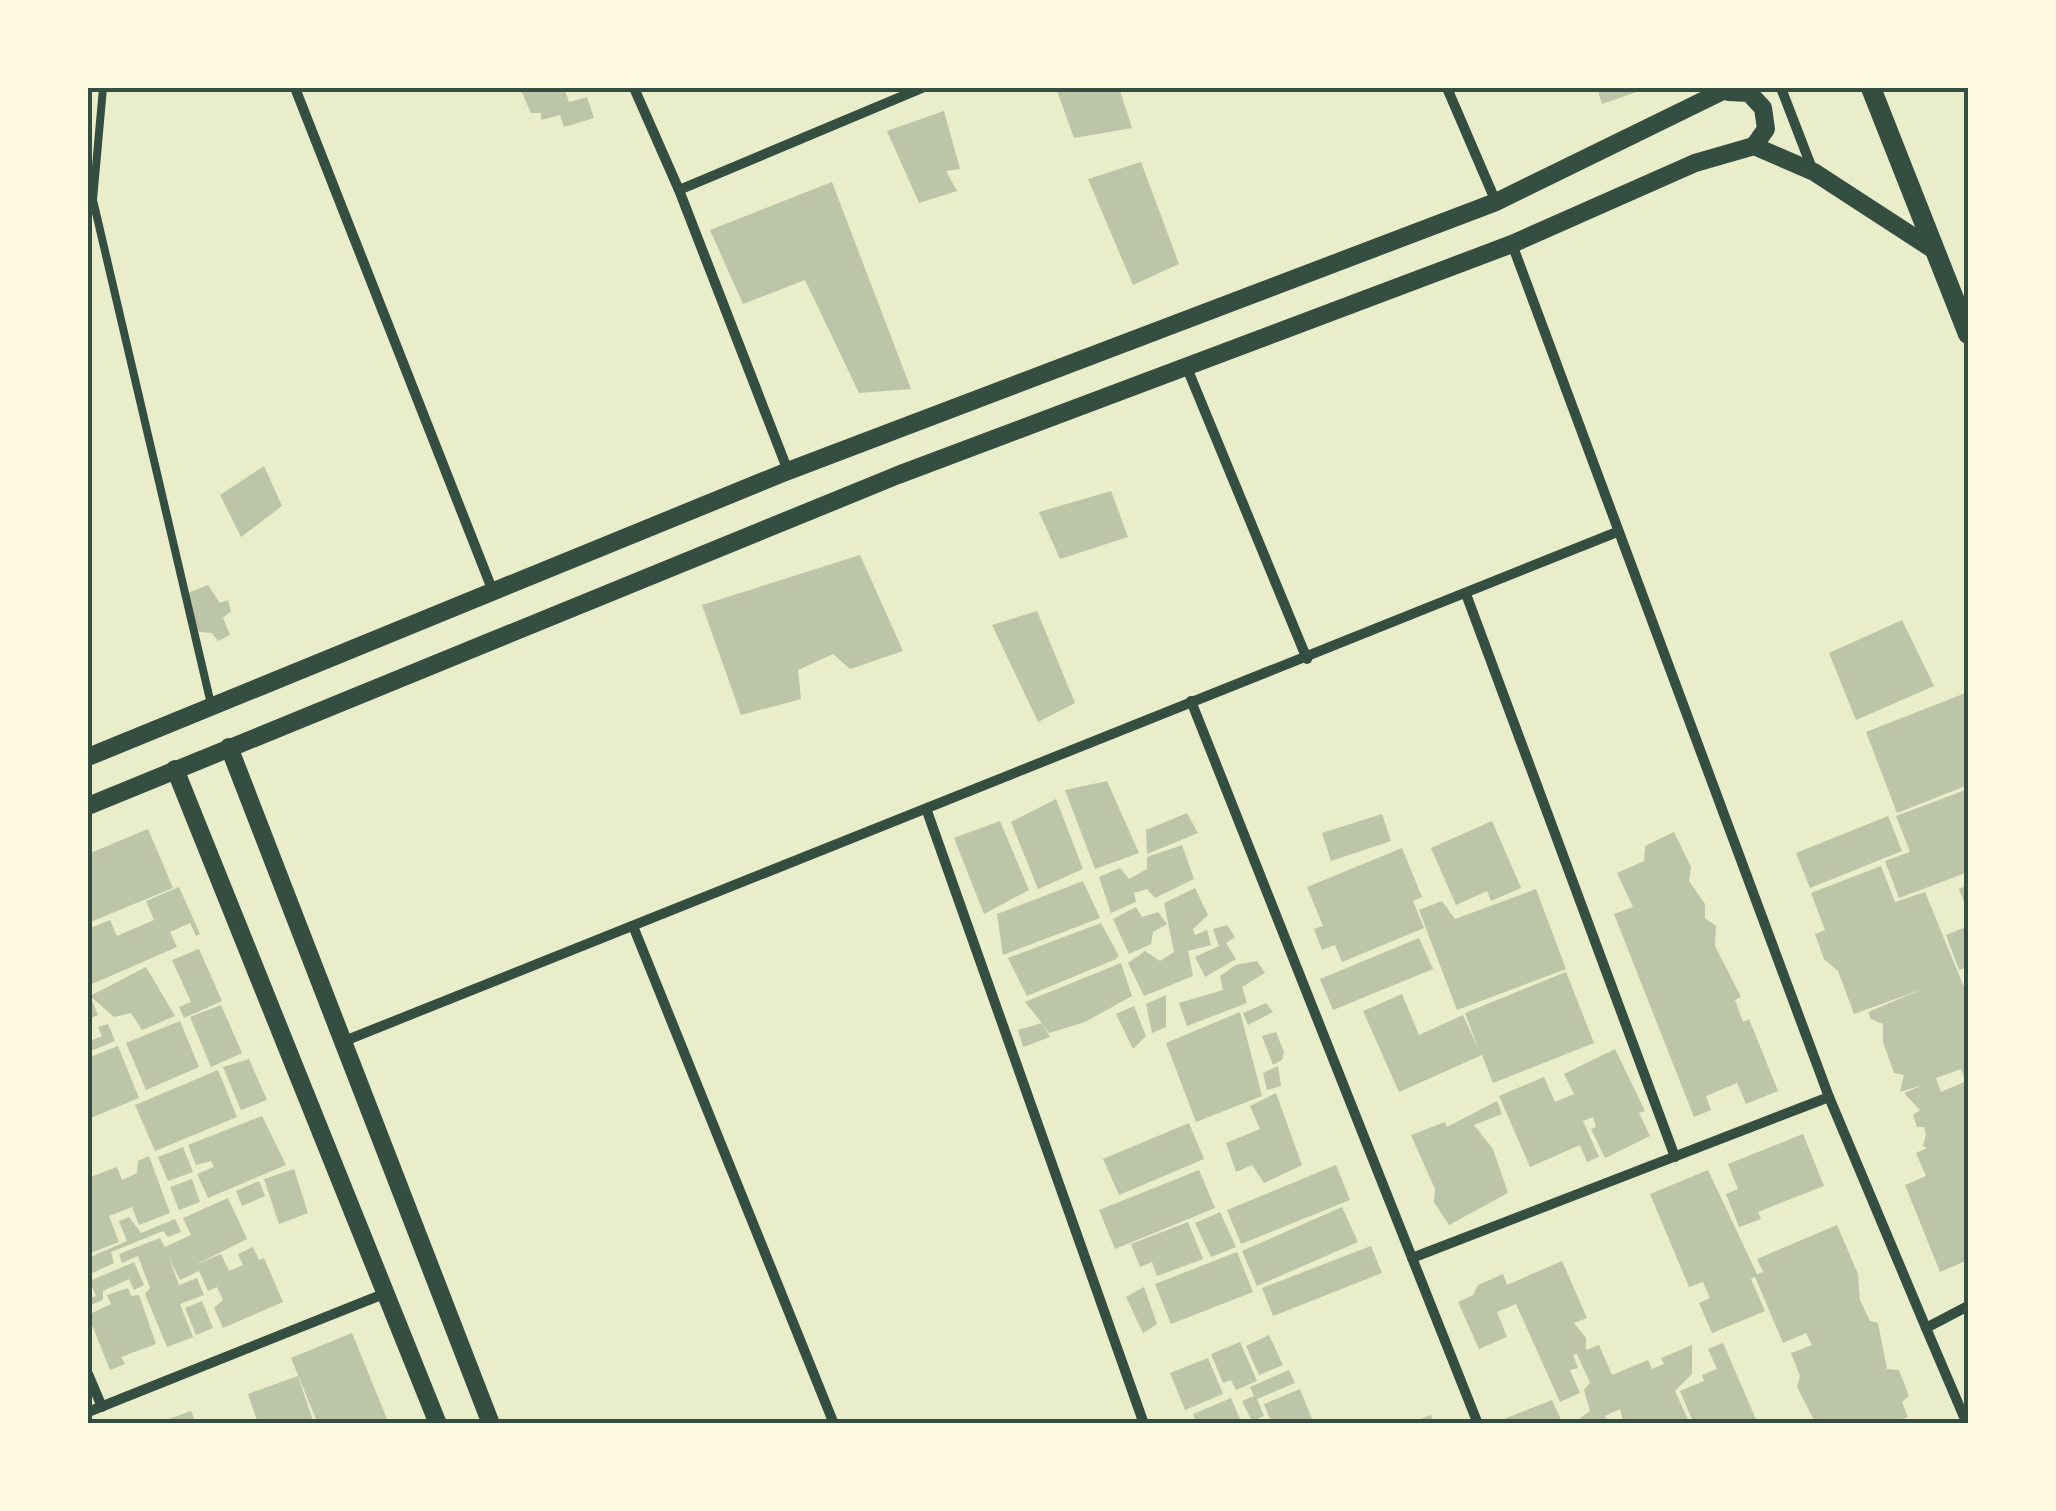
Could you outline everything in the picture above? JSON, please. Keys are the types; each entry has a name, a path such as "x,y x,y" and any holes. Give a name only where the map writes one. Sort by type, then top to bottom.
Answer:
{"main road":[{"path":"1871,88 1968,334"}],"street":[{"path":"295,88 492,589"},
{"path":"634,88 679,190 788,471"},
{"path":"679,190 922,88"},
{"path":"1447,88 1496,202"},
{"path":"1781,88 1814,172"},
{"path":"88,757 788,471 1496,202 1728,90 1749,93 1764,108 1766,129 1754,146 1695,163 1512,244 852,494 88,806"},
{"path":"1754,146 1814,172 1934,250"},
{"path":"1512,244 1829,1098 1967,1424"},
{"path":"1188,368 1307,659"},
{"path":"342,1042 1617,532"},
{"path":"1466,594 1676,1157"},
{"path":"1191,702 1478,1424"},
{"path":"229,747 491,1424"},
{"path":"175,770 438,1424"},
{"path":"926,811 1144,1424"},
{"path":"633,926 834,1424"},
{"path":"1412,1258 1829,1098"},
{"path":"88,1412 386,1293"},
{"path":"1926,1328 1968,1306"},
{"path":"88,1374 102,1407"}],"lane":[{"path":"103,88 92,200 211,706"}],"building":[{"path":"520,88 564,88 569,102 587,97 594,118 564,127 560,115 541,120 541,113 531,113"},
{"path":"1056,88 1119,88 1132,128 1074,138"},
{"path":"1597,88 1648,88 1602,104"},
{"path":"944,111 960,169 946,171 957,191 919,203 887,131"},
{"path":"1141,162 1179,264 1133,285 1088,179"},
{"path":"832,182 911,389 859,393 805,280 743,304 710,230"},
{"path":"264,466 282,506 241,537 220,495"},
{"path":"1111,491 1128,537 1060,559 1039,512"},
{"path":"860,555 903,651 850,669 833,654 798,670 801,699 741,715 702,605"},
{"path":"208,585 220,603 228,600 231,611 223,618 230,635 218,641 212,633 199,632 185,594"},
{"path":"1037,611 1075,703 1038,722 992,625"},
{"path":"1902,620 1934,686 1856,720 1829,653"},
{"path":"1968,692 1968,785 1897,813 1866,732"},
{"path":"1107,781 1139,853 1095,869 1065,790"},
{"path":"1968,789 1968,872 1899,898 1885,861 1910,852 1896,816"},
{"path":"1056,799 1083,869 1038,889 1011,822"},
{"path":"1187,813 1198,833 1147,854 1146,830"},
{"path":"1382,814 1391,841 1331,861 1322,833"},
{"path":"1888,816 1902,851 1810,888 1796,853"},
{"path":"1000,821 1029,890 984,914 954,838"},
{"path":"1492,821 1521,888 1491,901 1487,891 1456,905 1431,848"},
{"path":"148,829 173,888 88,923 88,854"},
{"path":"1674,832 1691,867 1689,881 1705,904 1705,918 1716,926 1715,946 1741,997 1735,1000 1743,1022 1749,1019 1778,1091 1746,1104 1737,1083 1706,1096 1711,1110 1694,1117 1614,914 1633,907 1617,873 1644,861 1645,846"},
{"path":"1182,845 1194,879 1155,898 1147,889 1134,893 1136,902 1111,913 1099,877 1120,868 1129,879 1147,869 1147,857"},
{"path":"1402,848 1422,897 1413,901 1424,928 1342,962 1335,945 1322,950 1314,929 1323,926 1307,887"},
{"path":"1881,866 1895,902 1925,892 1968,997 1968,1088 1961,1069 1936,1078 1941,1092 1964,1082 1968,1092 1968,1260 1940,1272 1905,1185 1926,1176 1916,1153 1927,1148 1923,1146 1924,1127 1917,1127 1913,1115 1920,1110 1904,1093 1923,1085 1900,1092 1904,1075 1894,1073 1883,1042 1883,1024 1871,1019 1868,1012 1923,989 1854,1014 1838,971 1824,959 1815,934 1825,930 1811,893"},
{"path":"1083,881 1100,918 1003,955 997,914"},
{"path":"1968,885 1968,913 1959,889"},
{"path":"179,887 200,934 196,936 190,923 170,932 177,947 92,984 88,974 88,929 110,920 117,936 154,920 146,901"},
{"path":"1195,888 1208,915 1193,929 1195,935 1207,930 1211,945 1188,951 1193,976 1144,996 1128,963 1145,951 1160,961 1174,952 1164,903"},
{"path":"1536,889 1566,969 1457,1010 1419,910 1442,901 1455,919"},
{"path":"1136,907 1142,917 1158,912 1167,924 1153,932 1151,944 1129,954 1113,919"},
{"path":"1101,923 1119,956 1116,959 1027,996 1008,958"},
{"path":"1227,925 1235,937 1226,943 1236,959 1205,977 1195,957 1219,946 1213,929"},
{"path":"1968,926 1968,967 1959,970 1946,935"},
{"path":"1419,938 1433,969 1333,1010 1320,979"},
{"path":"199,949 222,1001 184,1018 179,1007 191,1002 172,960"},
{"path":"1257,961 1265,973 1242,987 1247,1003 1187,1026 1179,1003 1223,990 1220,976 1236,965"},
{"path":"1121,963 1132,996 1085,1022 1049,1033 1025,1002"},
{"path":"146,967 175,1016 142,1030 131,1013 114,1017 90,996"},
{"path":"1566,972 1594,1043 1493,1083 1482,1055 1399,1092 1363,1011 1402,994 1419,1035 1463,1015 1479,1050 1465,1013"},
{"path":"88,990 98,1015 88,1019"},
{"path":"1166,995 1166,1027 1152,1033 1146,1004"},
{"path":"1266,1003 1273,1012 1248,1025 1243,1013"},
{"path":"221,1005 242,1053 211,1067 190,1017"},
{"path":"1134,1006 1146,1036 1133,1049 1116,1014"},
{"path":"1240,1012 1262,1096 1196,1122 1166,1043"},
{"path":"180,1021 199,1067 146,1090 126,1043"},
{"path":"1042,1023 1050,1037 1023,1047 1018,1030"},
{"path":"108,1024 115,1041 88,1052 88,1042 102,1036 98,1027"},
{"path":"1276,1032 1284,1052 1282,1060 1273,1065 1262,1036"},
{"path":"118,1046 139,1098 88,1119 88,1058"},
{"path":"1615,1049 1645,1111 1639,1113 1650,1136 1605,1158 1591,1129 1596,1127 1593,1117 1583,1121 1599,1157 1587,1162 1580,1145 1530,1167 1499,1096 1544,1077 1555,1102 1574,1094 1564,1074"},
{"path":"249,1059 267,1100 241,1110 223,1067"},
{"path":"1278,1066 1281,1086 1267,1090 1263,1073"},
{"path":"218,1070 237,1117 155,1151 135,1105"},
{"path":"1276,1093 1302,1165 1264,1183 1252,1165 1236,1172 1226,1143 1260,1129 1250,1106"},
{"path":"1497,1101 1502,1114 1474,1125 1493,1149 1508,1193 1449,1225 1434,1202 1435,1189 1411,1135 1445,1122 1447,1127"},
{"path":"262,1116 286,1165 208,1198 197,1174 214,1167 211,1161 196,1165 188,1145"},
{"path":"1189,1123 1204,1159 1119,1195 1103,1159"},
{"path":"1803,1134 1824,1186 1758,1212 1761,1219 1739,1227 1726,1194 1738,1189 1728,1164"},
{"path":"183,1147 193,1172 168,1181 158,1157"},
{"path":"149,1156 170,1213 139,1225 132,1207 109,1216 119,1242 88,1254 88,1178 117,1167 122,1180 137,1173 138,1161"},
{"path":"1336,1165 1350,1200 1241,1244 1227,1210"},
{"path":"294,1169 308,1213 279,1224 264,1179"},
{"path":"1199,1170 1215,1208 1115,1249 1099,1210"},
{"path":"1708,1170 1757,1274 1763,1272 1757,1259 1837,1225 1858,1274 1860,1300 1870,1321 1878,1323 1887,1369 1899,1370 1909,1396 1902,1402 1908,1417 1892,1424 1816,1424 1797,1387 1800,1376 1791,1353 1812,1345 1806,1333 1783,1343 1755,1277 1751,1279 1765,1311 1712,1333 1699,1303 1710,1298 1703,1282 1689,1287 1650,1194"},
{"path":"192,1179 200,1202 179,1210 170,1187"},
{"path":"259,1181 265,1196 242,1206 236,1191"},
{"path":"228,1198 247,1239 195,1265 221,1254 229,1271 243,1265 238,1254 253,1247 259,1260 264,1258 283,1302 223,1328 214,1308 223,1300 217,1287 208,1291 199,1271 180,1280 169,1258 179,1285 197,1278 204,1295 180,1304 193,1337 167,1347 145,1294 150,1288 138,1256 122,1263 119,1254 160,1238 165,1247 191,1235 183,1218"},
{"path":"1342,1207 1358,1242 1257,1286 1242,1251"},
{"path":"1220,1212 1236,1247 1211,1257 1195,1223"},
{"path":"129,1217 141,1233 175,1219 181,1232 168,1237 163,1231 111,1252 114,1263 88,1275 88,1258 127,1241 119,1221"},
{"path":"1188,1222 1203,1259 1157,1276 1152,1262 1140,1267 1131,1244"},
{"path":"1371,1246 1382,1273 1273,1316 1262,1288"},
{"path":"1237,1252 1253,1292 1171,1324 1155,1284"},
{"path":"1562,1261 1587,1318 1574,1323 1586,1338 1586,1350 1599,1345 1612,1375 1648,1360 1652,1369 1664,1364 1661,1358 1692,1345 1692,1374 1675,1391 1690,1424 1624,1424 1620,1409 1605,1416 1608,1424 1572,1424 1590,1411 1584,1390 1590,1383 1577,1354 1573,1355 1578,1368 1570,1370 1580,1393 1560,1402 1516,1304 1497,1312 1507,1337 1479,1349 1458,1302 1473,1295 1478,1285 1503,1274 1507,1285"},
{"path":"134,1262 144,1285 134,1290 129,1279 103,1291 103,1300 88,1306 88,1299 96,1296 90,1281"},
{"path":"1144,1287 1157,1324 1143,1333 1126,1297"},
{"path":"128,1288 131,1296 139,1295 156,1344 121,1357 125,1364 110,1370 88,1315 111,1304 107,1295"},
{"path":"202,1301 213,1328 196,1335 185,1308"},
{"path":"352,1333 389,1424 318,1424 291,1358"},
{"path":"1269,1335 1283,1365 1259,1375 1246,1346"},
{"path":"1240,1342 1257,1381 1236,1390 1231,1380 1223,1383 1211,1354"},
{"path":"1723,1343 1758,1424 1694,1424 1680,1391 1704,1381 1702,1375 1717,1369 1708,1349"},
{"path":"1208,1358 1223,1394 1185,1410 1170,1373"},
{"path":"1289,1370 1295,1383 1257,1399 1264,1416 1252,1421 1242,1401 1254,1396 1250,1387"},
{"path":"298,1376 314,1424 258,1424 248,1394"},
{"path":"1300,1389 1314,1424 1272,1424 1264,1404"},
{"path":"1231,1398 1242,1424 1197,1424 1193,1414"},
{"path":"1552,1400 1563,1424 1494,1424 1494,1423"},
{"path":"191,1411 196,1424 158,1424 158,1423"},
{"path":"1431,1415 1434,1424 1409,1424 1409,1423"}]}
